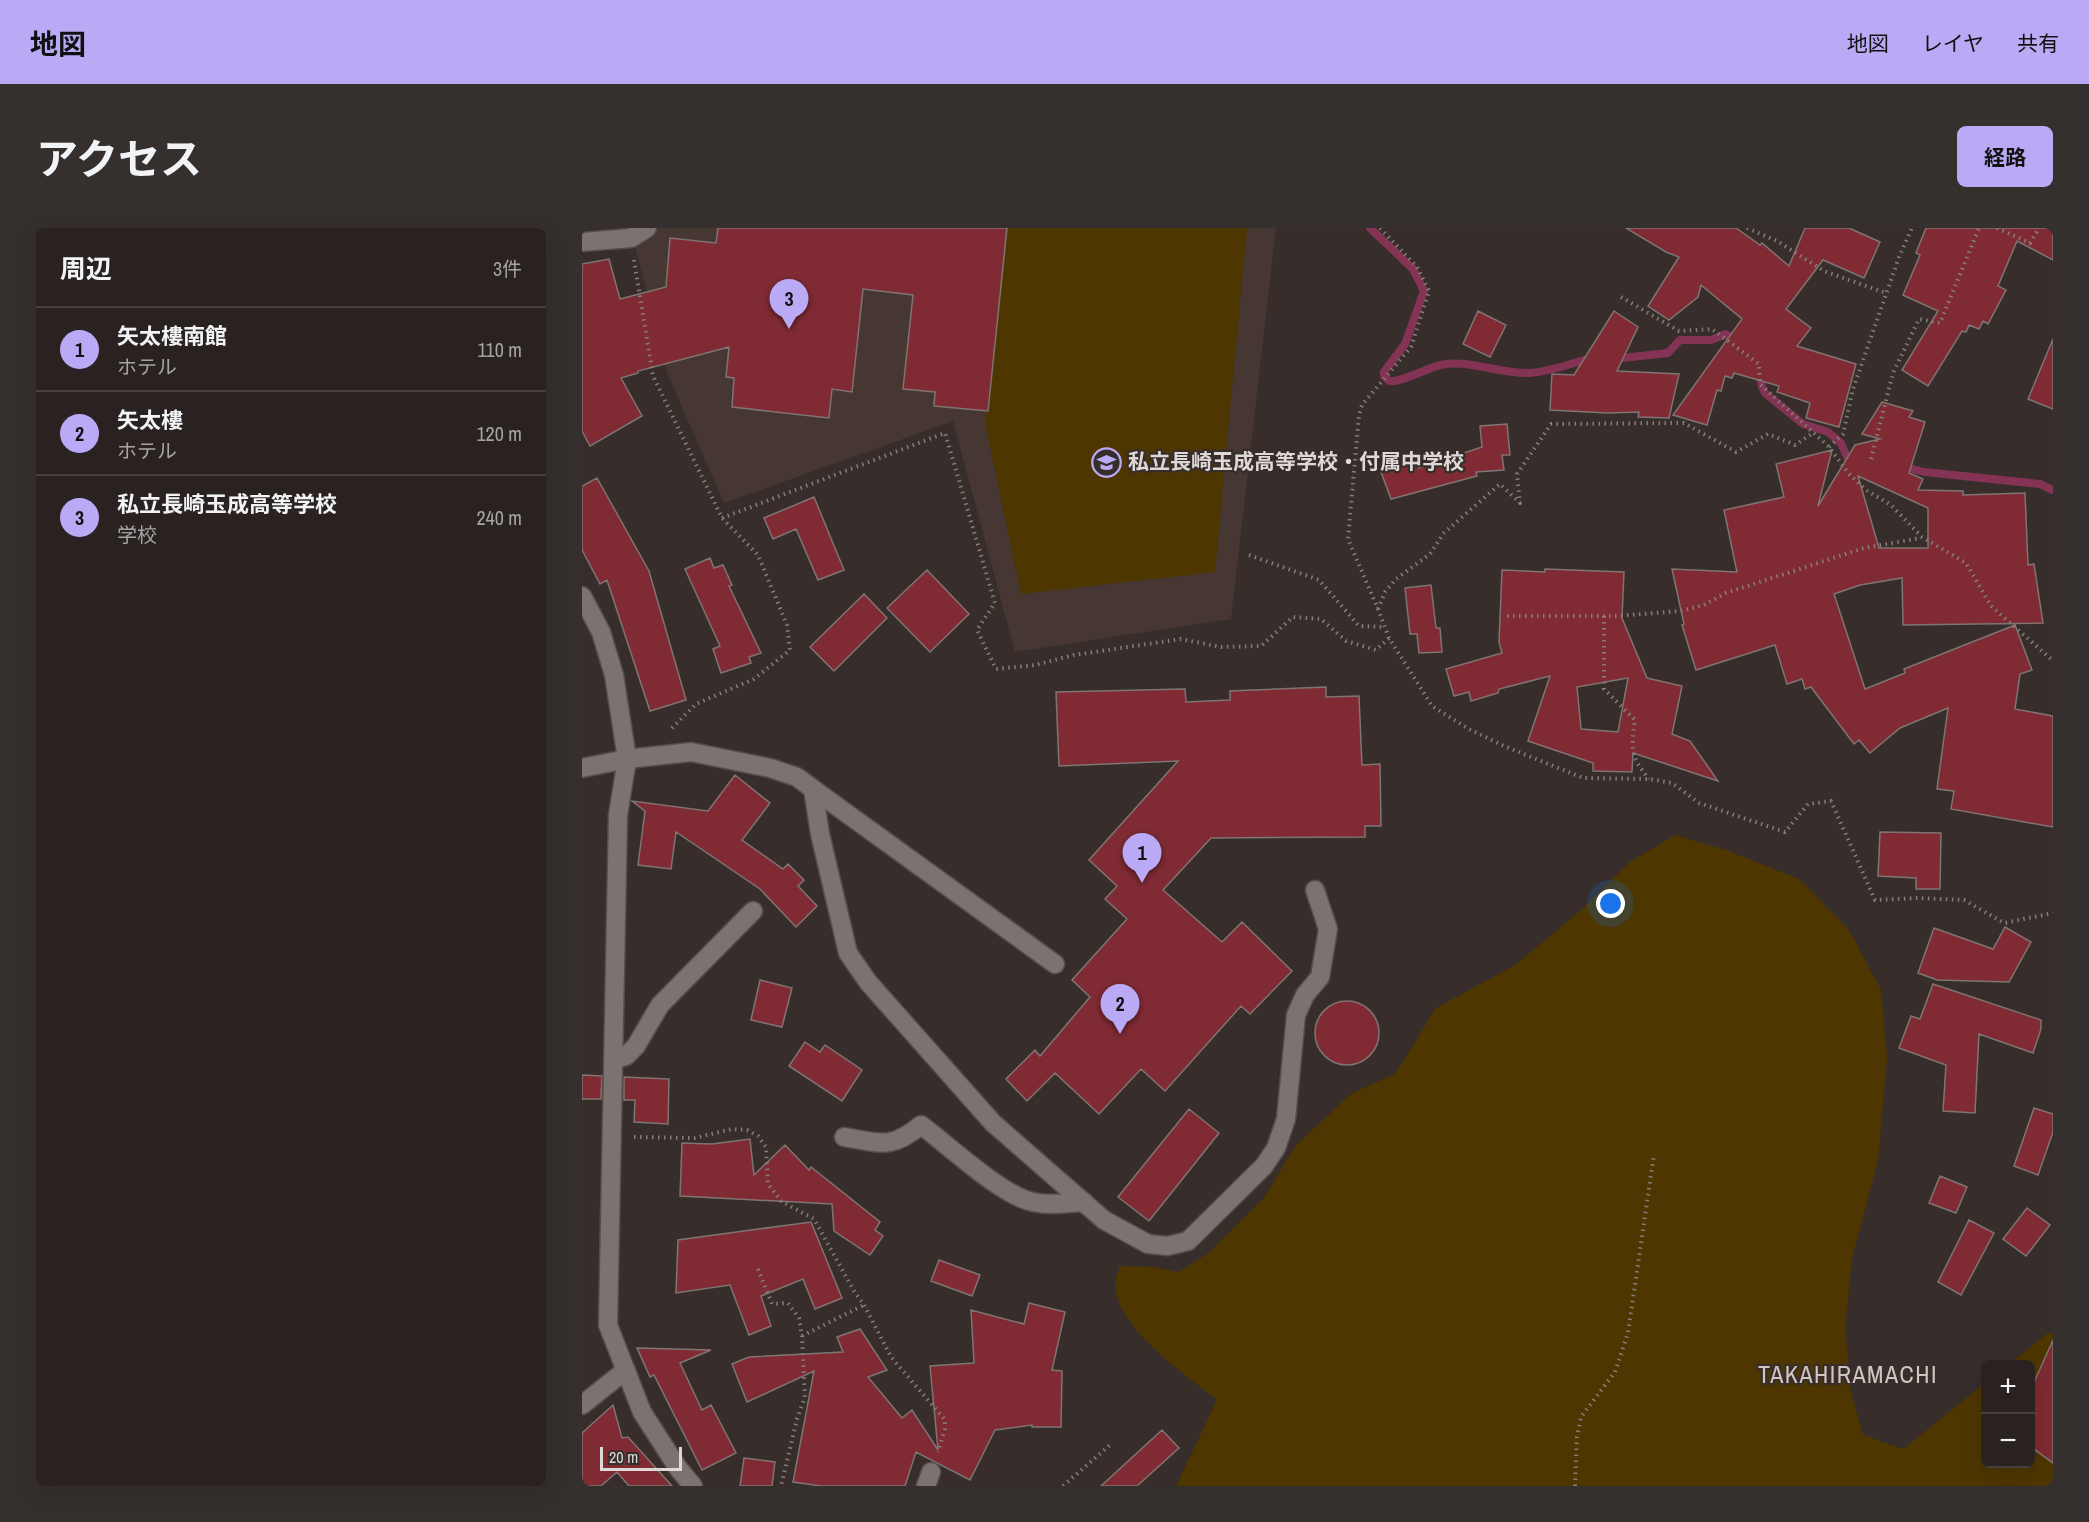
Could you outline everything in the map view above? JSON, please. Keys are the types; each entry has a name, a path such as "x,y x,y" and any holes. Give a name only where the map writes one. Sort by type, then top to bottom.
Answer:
{"street":[{"path":"582,242 631,238 647,228"},
{"path":"582,596 601,633 614,675 627,759 618,815 608,1325 642,1412 678,1468 693,1486"},
{"path":"582,768 627,759 691,752 770,768 797,777 1055,963"},
{"path":"813,789 820,834 848,953 868,982 993,1123 1104,1220 1148,1244 1168,1246 1188,1241 1264,1166 1276,1148 1286,1119 1296,1015 1305,995 1320,977 1328,928 1315,890"},
{"path":"613,1060 626,1056 636,1046 660,1005 753,911"},
{"path":"843,1137 884,1143 904,1139 921,1125 1002,1188 1031,1202 1053,1204 1084,1202"},
{"path":"582,1405 626,1370"}],"path":[{"path":"1380,228 1417,267 1430,291 1410,348 1362,405 1359,415 1348,539 1389,638 1432,706 1467,728 1504,746 1583,778 1650,779 1672,783 1699,803 1785,832 1808,804 1830,801 1875,900 1918,898 1964,900 2004,923 2053,913"},
{"path":"1747,228 1777,241 1824,271 1886,293"},
{"path":"1829,447 1843,434 1853,389 1886,293 1912,228"},
{"path":"1871,459 1893,373 1919,319 1940,323 1979,228"},
{"path":"1997,228 2030,243 2039,228"},
{"path":"631,238 653,376 722,518 758,555 788,625 790,651 754,679 696,704 662,738"},
{"path":"1621,297 1679,331 1712,329 1759,364 1760,384 1829,447 1849,474 1866,490 1891,505 1922,537 1966,563 1991,606 2051,659 2053,658"},
{"path":"1378,609 1385,591 1396,579 1430,554 1444,533 1500,484 1520,504 1518,474 1551,424 1684,423 1736,452 1768,434 1795,445 1813,433"},
{"path":"722,518 945,433 995,603 977,630 996,669 1035,665 1074,655 1181,639 1221,647 1261,646 1293,617 1321,619 1346,641 1376,650 1389,638"},
{"path":"1507,616 1604,616 1680,610 1704,605 1726,593 1864,548 1922,537"},
{"path":"1249,555 1319,580 1359,626 1384,627"},
{"path":"1604,616 1604,689 1635,720 1632,743 1636,762 1650,779"},
{"path":"612,1137 695,1138 732,1129 747,1130 759,1136 766,1147 768,1184 781,1201 814,1219 891,1357 945,1420 945,1429 928,1479"},
{"path":"1575,1486 1577,1437 1581,1417 1615,1372 1628,1332 1654,1154"},
{"path":"758,1269 772,1304 789,1303 799,1318 802,1336 805,1397 797,1419 781,1486"},
{"path":"802,1336 864,1305"},
{"path":"1063,1486 1110,1445"}],"shaded area":[{"name":"私立長崎玉成高等学校・付属中学校","path":"633,228 1276,228 1231,619 1015,652 953,421 724,503 668,375 634,242"},
{"path":"1003,228 1247,228 1215,572 1021,594 985,423"},
{"path":"1675,835 1729,851 1799,879 1849,930 1881,990 1887,1058 1878,1161 1852,1258 1845,1328 1851,1393 1863,1435 1903,1449 1981,1386 1981,1468 2035,1468 2035,1360 2014,1360 2048,1333 2053,1334 2053,1486 1176,1486 1217,1400 1154,1349 1126,1316 1118,1300 1115,1284 1120,1266 1153,1267 1179,1272 1207,1254 1263,1199 1296,1145 1352,1093 1395,1074 1436,1008 1515,965 1580,911 1630,862"}],"building":[{"path":"718,228 1007,228 988,411 934,406 935,392 903,389 913,295 863,289 852,392 832,389 829,418 732,407 734,378 726,377 729,347 638,371 638,373 621,378 642,416 590,446 582,431 582,264 609,259 620,299 666,287 670,238 716,243"},
{"path":"1626,228 1736,228 1760,245 1762,243 1789,266 1805,228 1849,228 1880,242 1864,278 1823,260 1786,309 1811,328 1797,346 1856,364 1839,427 1806,418 1810,403 1777,392 1779,386 1734,373 1732,378 1725,376 1721,391 1717,390 1707,425 1673,415 1742,319 1701,285 1698,297 1669,320 1648,306 1679,257 1666,252"},
{"path":"1926,228 2053,228 2053,260 2017,241 1998,286 2006,290 1988,324 1983,321 1979,329 1969,325 1966,332 1962,331 1928,386 1902,370 1938,311 1903,295 1920,255 1916,253"},
{"path":"1478,311 1506,325 1490,357 1463,344"},
{"path":"1614,311 1638,327 1617,371 1679,374 1669,418 1638,417 1639,412 1550,410 1552,374 1574,375"},
{"path":"2053,339 2053,409 2028,399"},
{"path":"1882,402 1913,411 1909,417 1925,422 1909,473 1923,479 1918,490 1963,491 1963,495 2025,493 2028,565 2034,564 2043,623 1903,625 1902,578 1860,585 1834,594 1865,689 1905,673 1904,669 2015,625 2032,670 2020,674 2015,709 2053,716 2053,827 1951,809 1954,791 1937,789 1948,708 1900,728 1870,753 1859,740 1854,744 1811,687 1805,689 1802,679 1787,684 1775,645 1696,670 1682,625 1684,624 1672,569 1737,572 1724,510 1784,497 1776,464 1832,450 1818,506 1855,445 1880,439 1862,434","holes":["1858,476 1928,508 1928,548 1879,548"]},
{"path":"1507,424 1510,455 1502,455 1504,470 1476,472 1477,476 1391,499 1381,472 1417,459 1419,468 1482,447 1480,426"},
{"path":"597,478 649,571 686,700 650,711 607,580 600,584 582,550 582,486"},
{"path":"814,497 844,570 818,580 796,529 773,539 764,518"},
{"path":"710,558 714,568 723,565 732,585 729,586 761,653 749,657 751,663 721,673 713,649 720,646 685,569"},
{"path":"1545,569 1624,572 1622,618 1647,678 1682,686 1672,734 1690,741 1718,781 1633,753 1632,772 1593,771 1593,763 1528,741 1550,676 1499,689 1498,693 1471,701 1469,692 1454,696 1446,669 1502,653 1499,642 1502,570 1545,572","holes":["1628,678 1618,732 1581,729 1577,687"]},
{"path":"927,570 969,614 930,652 887,608"},
{"path":"1431,585 1436,628 1440,628 1442,652 1419,653 1417,634 1410,634 1405,588"},
{"path":"864,594 887,618 834,671 810,647"},
{"path":"1326,687 1326,697 1359,696 1362,765 1380,764 1381,826 1365,826 1365,837 1211,838 1163,890 1222,942 1242,922 1292,971 1250,1014 1241,1006 1165,1091 1141,1069 1099,1114 1055,1073 1027,1101 1006,1079 1035,1050 1040,1056 1090,997 1072,980 1127,919 1105,899 1117,886 1089,860 1178,761 1059,766 1056,692 1185,689 1186,702 1230,700 1230,691"},
{"path":"735,775 770,803 742,840 783,869 788,864 804,880 798,886 817,906 796,927 760,889 676,832 671,869 638,865 645,811 632,801 708,811"},
{"path":"1880,832 1941,833 1940,889 1916,889 1916,878 1878,876"},
{"path":"2005,927 2031,942 2009,982 1937,980 1918,973 1934,928 1993,949"},
{"path":"760,980 792,988 782,1027 751,1020"},
{"path":"1933,984 2041,1020 2041,1029 2033,1053 1979,1034 1975,1113 1943,1111 1946,1065 1899,1048 1911,1016 1920,1019"},
{"path":"1347,1001 1359,1003 1370,1010 1377,1021 1379,1033 1377,1045 1370,1056 1359,1063 1347,1065 1335,1063 1324,1056 1317,1045 1315,1033 1317,1021 1324,1010 1335,1003"},
{"path":"805,1042 820,1052 825,1045 862,1070 842,1101 789,1066"},
{"path":"582,1075 602,1076 601,1099 582,1099"},
{"path":"624,1077 669,1079 668,1124 634,1122 635,1100 624,1100"},
{"path":"2034,1108 2053,1114 2053,1132 2038,1175 2014,1166"},
{"path":"1189,1109 1219,1133 1149,1221 1118,1197"},
{"path":"750,1139 754,1175 785,1145 809,1170 811,1167 880,1222 875,1230 883,1236 870,1255 834,1231 832,1204 680,1196 682,1143 712,1144"},
{"path":"1940,1176 1967,1187 1956,1213 1929,1203"},
{"path":"2027,1208 2050,1225 2026,1256 2003,1239"},
{"path":"1969,1220 1994,1233 1961,1295 1938,1282"},
{"path":"811,1222 842,1298 815,1309 803,1279 761,1296 771,1326 749,1335 730,1285 676,1293 678,1240"},
{"path":"939,1260 980,1275 972,1296 931,1281"},
{"path":"1029,1303 1065,1312 1052,1370 1062,1371 1061,1427 1032,1427 1032,1425 995,1430 970,1480 916,1452 905,1486 821,1486 793,1482 814,1371 747,1402 732,1364 749,1357 843,1352 837,1337 860,1329 887,1370 868,1377 902,1418 912,1410 938,1450 930,1366 974,1363 971,1310 1024,1324"},
{"path":"2053,1340 2053,1463 2035,1450 2035,1380"},
{"path":"637,1348 711,1350 680,1363 702,1410 711,1405 736,1453 702,1470 654,1375 650,1377"},
{"path":"613,1405 622,1438 628,1437 672,1486 629,1486 617,1472 601,1486 582,1486 582,1433"},
{"path":"1162,1430 1179,1448 1137,1486 1101,1486"},
{"path":"744,1458 775,1462 772,1486 740,1486"}],"waterway":[{"path":"1370,228 1413,269 1424,291 1405,344 1384,372 1384,376 1389,381 1400,380 1446,364 1467,364 1508,372 1529,373 1595,359"},
{"path":"1613,359 1668,353 1680,340 1711,340 1726,334 1738,343"},
{"path":"1760,372 1765,393 1803,424 1828,432 1841,443 1850,464 1853,463"},
{"path":"1901,466 1924,472 2040,484 2053,490"}],"place":[{"name":"私立長崎玉成高等学校","path":"789,329"},
{"name":"私立長崎玉成高等学校・付属中学校","path":"1107,462"},
{"name":"矢太樓南館","path":"1142,883"},
{"name":"矢太樓","path":"1120,1034"}],"district":[{"name":"TAKAHIRAMACHI","path":"1848,1375"}]}
